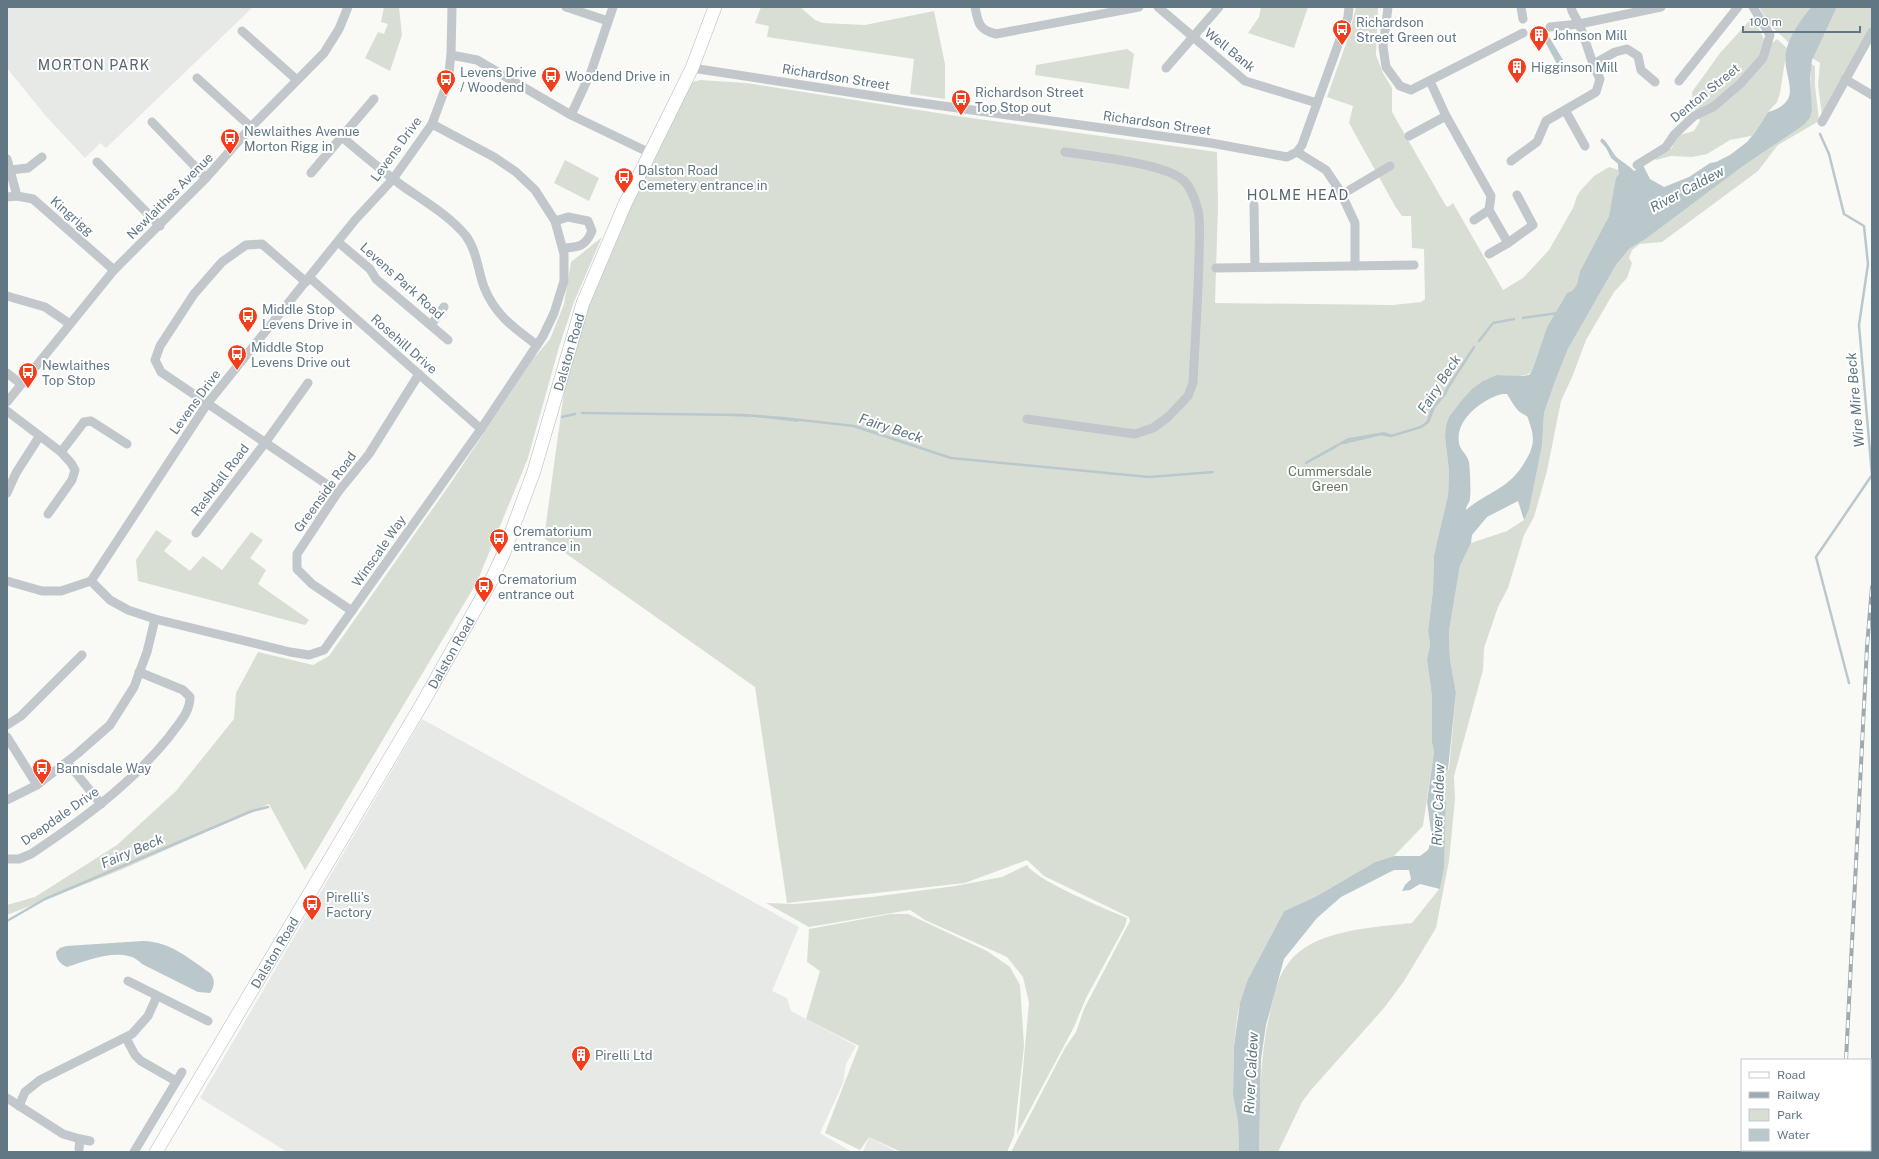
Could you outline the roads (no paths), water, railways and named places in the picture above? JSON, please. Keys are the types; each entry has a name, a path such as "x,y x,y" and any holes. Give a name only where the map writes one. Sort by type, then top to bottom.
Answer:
{"main road":[{"name":"Dalston Road","path":"156,1152 422,704 489,585 503,555 534,471 583,304 616,222 692,68 715,7"}],"street":[{"path":"338,7 348,8"},
{"name":"Levens Drive","path":"91,581 207,404 355,220 393,179 432,124 448,81 451,55 452,7"},
{"path":"566,7 608,21"},
{"path":"571,115 591,72 613,7"},
{"path":"975,7 978,23 987,32 996,34 1139,7"},
{"name":"Well Bank","path":"1158,7 1245,81 1317,103"},
{"path":"1166,68 1219,7"},
{"path":"1349,7 1348,17 1304,139 1297,152 1326,170 1332,177 1355,223 1355,266"},
{"path":"1388,7 1383,47 1386,67 1400,86 1411,90 1523,33"},
{"path":"1522,7 1523,19"},
{"path":"1511,161 1538,142 1546,121 1596,92 1600,79 1592,65 1579,24 1572,14 1571,7"},
{"path":"1550,27 1579,24 1626,10 1661,7"},
{"path":"1679,81 1738,7"},
{"name":"Denton Street","path":"1637,165 1666,147 1674,135 1694,116 1712,107 1740,84 1763,58 1770,35 1753,7"},
{"name":"Newlaithes Avenue","path":"7,402 114,270 160,226 206,178 251,127 324,53 332,42 348,8"},
{"path":"242,31 297,80"},
{"path":"1822,122 1872,32"},
{"path":"1592,65 1615,52 1627,49 1638,56 1641,70 1655,82"},
{"path":"451,55 476,60 571,115 650,153"},
{"name":"Richardson Street","path":"692,68 906,101 1211,144 1284,157 1297,152"},
{"path":"197,78 251,127"},
{"path":"1846,79 1872,95"},
{"path":"1430,81 1446,116 1491,196 1489,210 1508,243"},
{"path":"310,174 374,99"},
{"path":"1564,110 1585,146"},
{"path":"1409,136 1446,116"},
{"path":"152,122 206,178"},
{"name":"Winscale Way","path":"91,581 110,600 128,610 156,619 290,652 309,655 324,650 481,429 536,344 543,336 554,313 564,281 563,248 555,221 535,190 516,172 494,157 432,124"},
{"path":"342,137 393,179 449,220 466,236 476,257 484,288 494,306 505,321 536,344"},
{"path":"1027,419 1135,434 1153,428 1168,418 1188,396 1193,384 1198,297 1199,225 1198,210 1190,190 1182,179 1157,168 1134,162 1065,152"},
{"path":"10,170 28,168 42,157"},
{"path":"7,159 17,196"},
{"path":"97,162 160,226"},
{"path":"1341,195 1390,166"},
{"path":"1489,254 1508,243 1533,225 1517,195"},
{"name":"Kingrigg","path":"7,197 17,196 33,199 114,270"},
{"path":"1254,205 1254,267"},
{"path":"1474,220 1489,210"},
{"path":"555,221 568,217 588,221 592,230 588,240 583,245 563,248"},
{"name":"Levens Park Road","path":"338,242 370,269 376,279 448,340"},
{"name":"Rosehill Drive","path":"207,404 161,372 155,360 160,346 194,294 222,262 246,245 262,244 308,280 419,374 481,429"},
{"path":"1216,268 1414,265"},
{"path":"7,296 45,307 70,324"},
{"path":"431,325 444,307"},
{"path":"7,373 21,384"},
{"name":"Greenside Road","path":"352,611 312,584 297,569 297,554 338,492 368,454 419,374"},
{"name":"Rashdall Road","path":"196,533 265,443 308,382"},
{"name":"Rashdall Road","path":"207,404 338,492"},
{"path":"7,411 39,437 61,452 75,470 72,480 48,514"},
{"path":"61,452 84,422 91,422 127,444"},
{"path":"7,493 16,473 39,437"},
{"path":"7,581 42,592 61,592 91,581"},
{"path":"7,800 37,785 67,762 110,725 134,687 156,619"},
{"path":"7,725 21,716 82,655"},
{"name":"Deepdale Drive","path":"7,859 19,859 31,854 101,804 134,777 153,756 190,708 190,697 183,690 139,672"},
{"path":"7,737 37,785"},
{"path":"67,762 101,804"},
{"path":"128,981 208,1021"},
{"path":"19,1106 25,1092 40,1080 126,1038 143,1023 157,996"},
{"path":"126,1038 135,1055 141,1061 176,1081"},
{"path":"134,1152 182,1072"},
{"path":"7,1098 63,1134 85,1140 79,1149"}],"water":[{"name":"River Caldew","path":"1811,7 1837,7 1812,60 1810,78 1812,111 1810,118 1804,125 1746,164 1647,238 1629,249 1616,265 1568,349 1556,379 1544,413 1542,445 1529,509 1524,520 1518,501 1487,517 1472,535 1471,543 1460,566 1449,631 1450,659 1456,693 1448,769 1442,775 1441,785 1446,792 1444,869 1440,889 1420,884 1410,890 1402,891 1411,879 1409,870 1394,870 1341,897 1317,918 1284,959 1266,1025 1261,1059 1259,1152 1239,1152 1238,1122 1233,1095 1234,1046 1240,1003 1248,979 1284,911 1315,897 1375,862 1394,856 1420,856 1428,850 1432,838 1427,802 1434,751 1432,742 1432,696 1427,660 1430,644 1428,631 1433,590 1434,555 1448,495 1449,471 1445,437 1449,417 1472,389 1483,381 1497,375 1529,375 1532,371 1547,327 1567,293 1573,290 1577,284 1580,271 1609,216 1616,178 1620,172 1619,163 1600,141 1602,138 1621,161 1634,171 1643,165 1650,179 1664,187 1689,177 1710,163 1716,162 1730,155 1747,142 1768,112 1780,107 1787,101 1790,95 1790,87 1785,61 1786,51 1793,33","holes":["1502,394 1507,394 1517,410 1527,416 1531,428 1533,443 1526,460 1513,478 1499,489 1466,510 1470,500 1470,475 1468,459 1459,443 1461,426 1466,418 1479,405"]},
{"path":"1548,35 1563,60 1557,64 1543,38"},
{"path":"1445,392 1434,407 1428,422 1421,427 1391,436 1380,434 1350,440 1306,463 1305,462 1348,438 1384,432 1393,435 1420,426 1426,422 1431,409"},
{"path":"672,414 743,415 798,420 798,422 755,417"},
{"path":"143,941 162,944 171,948 210,973 214,983 210,993 198,992 142,964 135,958 126,955 95,958 67,967 59,961 56,955 56,952 60,948 66,946"}],"waterway":[{"name":"Wire Mire Beck","path":"1820,134 1829,154 1844,214 1864,226 1868,264 1859,325 1872,475 1816,557 1849,683"},
{"path":"1608,149 1612,157 1619,163 1620,174"},
{"name":"Fairy Beck","path":"1523,318 1558,313"},
{"name":"Fairy Beck","path":"1479,341 1493,323 1514,319"},
{"name":"Fairy Beck","path":"1343,443 1381,434 1391,436 1421,427 1428,422 1434,407 1445,394 1474,347"},
{"name":"Fairy Beck","path":"582,413 743,415 783,418 854,426 951,458 1149,477 1213,472"},
{"name":"Fairy Beck","path":"562,417 575,414"},
{"name":"Fairy Beck","path":"1306,463 1335,447"},
{"name":"Fairy Beck","path":"7,921 45,899 252,811 268,807"}],"railway":[{"path":"1846,1059 1867,647 1872,587"}],"place":[{"name":"Richardson Street Green out","path":"1342,46"},
{"name":"Johnson Mill","path":"1539,52"},
{"name":"Higginson Mill","path":"1517,84"},
{"name":"Woodend Drive in","path":"551,93"},
{"name":"Levens Drive / Woodend","path":"446,96"},
{"name":"Richardson Street Top Stop out","path":"961,116"},
{"name":"Newlaithes Avenue Morton Rigg in","path":"230,155"},
{"name":"Dalston Road Cemetery entrance in","path":"624,194"},
{"name":"Middle Stop Levens Drive in","path":"248,333"},
{"name":"Middle Stop Levens Drive out","path":"237,371"},
{"name":"Newlaithes Top Stop","path":"28,389"},
{"name":"Crematorium entrance in","path":"499,555"},
{"name":"Crematorium entrance out","path":"484,603"},
{"name":"Bannisdale Way","path":"42,785"},
{"name":"Pirelli's Factory","path":"312,921"},
{"name":"Pirelli Ltd","path":"581,1072"}],"district":[{"name":"MORTON PARK","path":"94,65"},
{"name":"HOLME HEAD","path":"1298,195"}],"park label":[{"name":"Cummersdale Green","path":"1330,478"}]}
